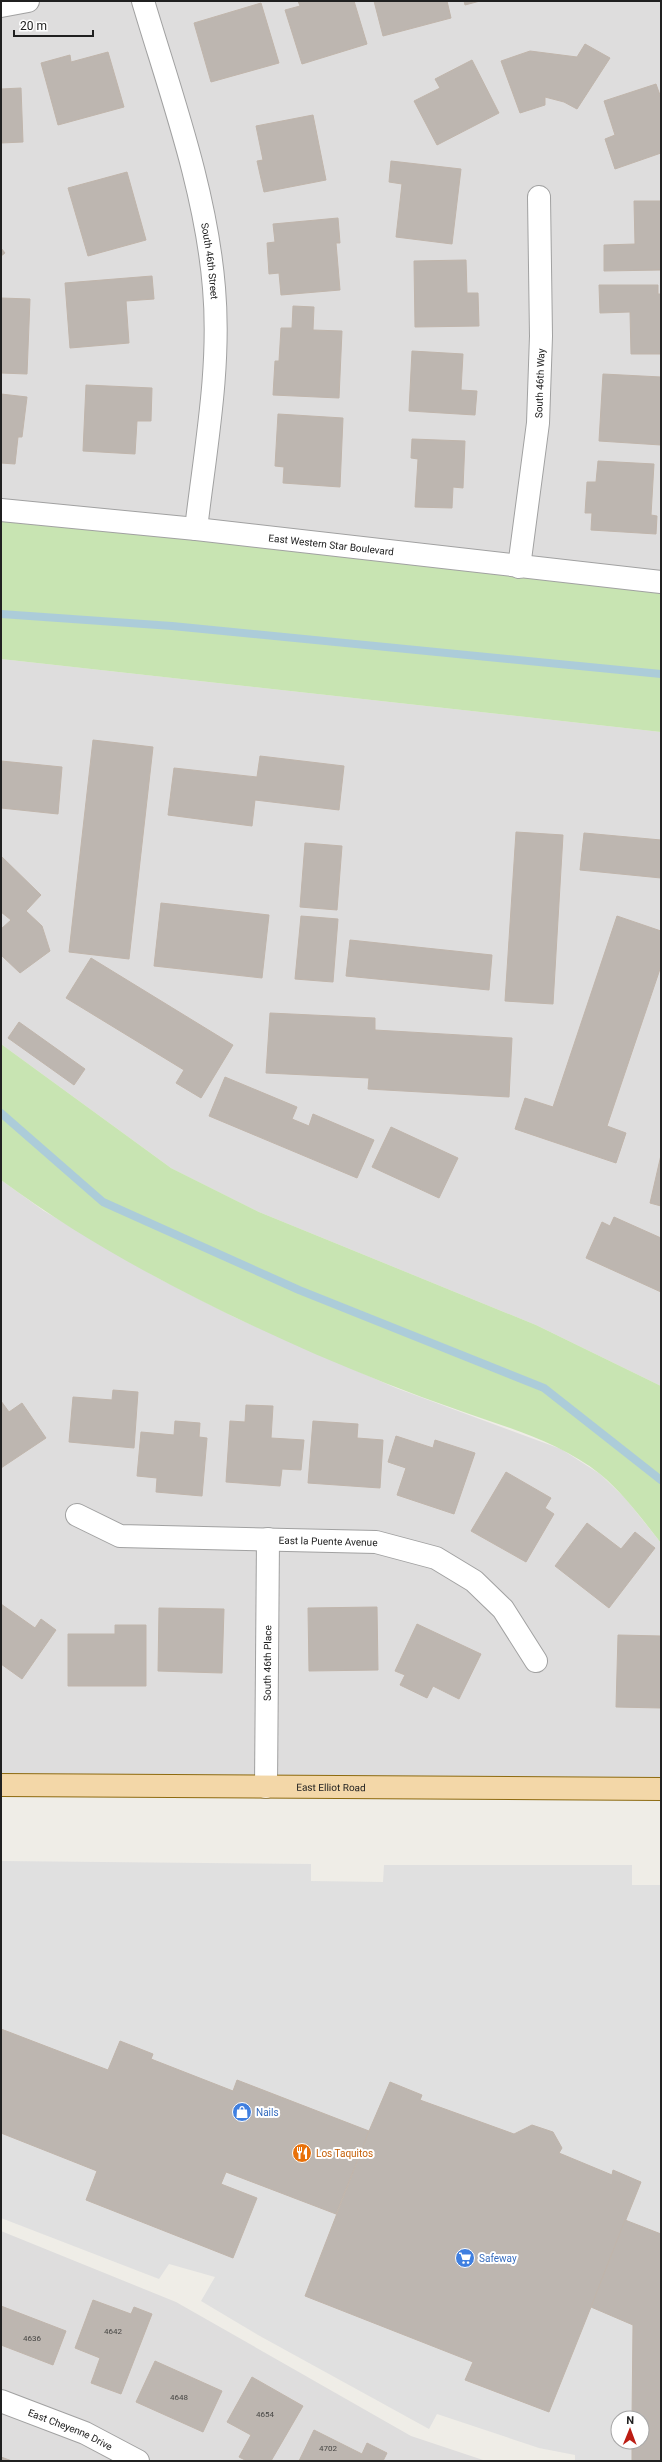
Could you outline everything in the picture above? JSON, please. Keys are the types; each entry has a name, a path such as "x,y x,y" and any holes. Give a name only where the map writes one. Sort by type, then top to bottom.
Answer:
{"main road":[{"name":"East Elliot Road","path":"1,1785 661,1789"}],"street":[{"path":"1,6 28,1"},
{"name":"South 46th Street","path":"143,1 191,166 208,231 214,290 214,362 196,530"},
{"name":"South 46th Way","path":"519,567 538,422 541,336 539,197"},
{"name":"East Western Star Boulevard","path":"1,510 196,530 661,582"},
{"name":"East la Puente Avenue","path":"77,1515 120,1536 376,1542 436,1558 474,1581 503,1609 536,1661"},
{"name":"South 46th Place","path":"266,1787 268,1539"},
{"name":"East Cheyenne Drive","path":"1,2401 85,2432 138,2461"}],"shaded area":[{"path":"1,1 661,1 661,582 1,510"},
{"path":"1,659 661,732 661,1386 536,1325 259,1212 171,1168 1,1044"},
{"path":"1,1180 44,1211 156,1277 234,1317 396,1388 561,1449 600,1474 625,1498 661,1543 661,1789 1,1785"},
{"path":"1,1861 311,1864 311,1881 383,1882 384,1865 632,1865 632,1885 661,1885 661,2461 575,2461 575,2455 539,2448 437,2414 429,2429 258,2335 201,2301 215,2277 169,2264 159,2279 1,2218"},
{"path":"1,2231 176,2302 411,2436 486,2461 1,2461"}],"green space":[{"path":"1,510 661,582 661,732 1,659"},
{"path":"1,1044 171,1168 259,1212 536,1325 661,1386 661,1543 632,1507 609,1482 600,1474 568,1453 532,1436 368,1376 233,1317 114,1254 38,1206 1,1180"}],"building":[{"path":"298,1 354,1 367,44 302,64 285,10 300,6"},
{"path":"374,1 447,1 451,18 383,36"},
{"path":"464,1 480,1 465,5"},
{"path":"261,3 279,63 211,82 194,23"},
{"path":"585,44 610,58 577,109 564,102 545,97 545,105 520,113 501,61 530,51 577,57"},
{"path":"108,52 124,107 58,125 41,63 70,55 71,62"},
{"path":"472,60 499,113 437,145 414,101 440,88 435,79"},
{"path":"656,84 661,98 661,153 615,169 605,139 615,135 604,101"},
{"path":"21,88 23,142 1,143 1,89"},
{"path":"313,115 326,180 264,192 257,161 263,160 256,126"},
{"path":"391,161 461,169 452,244 396,237 402,184 389,182"},
{"path":"127,172 146,240 88,256 68,188"},
{"path":"634,201 661,201 661,270 604,271 604,245 635,244"},
{"path":"338,218 340,243 336,243 340,290 281,295 279,273 269,274 267,243 275,242 273,224"},
{"path":"1,248 5,253 1,256"},
{"path":"466,260 467,293 478,293 479,326 415,327 414,261"},
{"path":"152,276 154,299 126,301 129,343 70,348 65,283"},
{"path":"599,285 658,285 658,294 661,294 661,354 631,354 630,312 600,313"},
{"path":"1,298 30,299 27,374 1,373"},
{"path":"293,306 314,307 313,330 342,331 339,398 273,395 275,361 279,361 281,328 292,328"},
{"path":"412,351 463,354 461,390 477,391 475,415 409,411"},
{"path":"603,374 661,377 661,445 599,441"},
{"path":"86,385 152,388 151,421 137,421 135,454 83,451"},
{"path":"1,394 27,397 22,437 18,437 15,464 1,463"},
{"path":"278,414 343,418 340,487 283,483 284,467 275,466"},
{"path":"412,439 465,441 463,488 453,487 452,508 415,507 418,459 411,458"},
{"path":"598,461 654,464 651,515 657,516 656,534 591,530 592,513 585,513 587,482 596,482"},
{"path":"93,740 153,747 129,959 69,952"},
{"path":"260,756 344,766 339,810 255,800 252,826 168,815 174,768 257,777"},
{"path":"1,761 62,767 58,814 1,808"},
{"path":"516,832 563,835 553,1004 505,1001"},
{"path":"584,833 661,840 661,878 580,870"},
{"path":"305,843 342,846 337,910 300,907"},
{"path":"1,856 41,895 26,911 42,926 50,951 20,973 1,955 1,929 11,920 1,912"},
{"path":"161,903 269,915 262,978 154,966"},
{"path":"301,916 338,919 333,982 295,979"},
{"path":"617,916 661,931 661,966 607,1126 626,1133 616,1163 515,1129 525,1098 553,1107"},
{"path":"350,940 492,955 489,990 346,976"},
{"path":"91,958 233,1045 201,1098 176,1083 184,1070 66,998"},
{"path":"270,1013 375,1018 375,1030 512,1038 509,1097 368,1089 369,1078 266,1073"},
{"path":"19,1022 85,1069 74,1085 8,1038"},
{"path":"225,1077 297,1107 292,1119 309,1126 313,1114 374,1140 357,1178 209,1116"},
{"path":"391,1127 458,1158 439,1198 372,1167"},
{"path":"661,1155 661,1206 650,1203"},
{"path":"614,1217 661,1238 661,1292 586,1258 602,1222 610,1226"},
{"path":"113,1390 138,1392 134,1448 69,1442 73,1397 112,1400"},
{"path":"1,1401 9,1412 22,1403 46,1438 1,1468"},
{"path":"246,1405 273,1406 271,1438 304,1440 301,1470 282,1469 280,1486 226,1482 230,1421 245,1422"},
{"path":"175,1421 200,1423 199,1437 207,1438 202,1496 156,1492 157,1478 137,1476 141,1432 174,1435"},
{"path":"313,1421 358,1424 357,1438 383,1440 380,1488 308,1483"},
{"path":"396,1436 433,1448 435,1440 475,1453 454,1514 397,1495 406,1468 388,1462"},
{"path":"506,1472 551,1498 545,1508 554,1514 526,1562 471,1531"},
{"path":"587,1523 621,1549 635,1532 655,1548 609,1608 555,1566"},
{"path":"1,1604 35,1628 41,1619 56,1630 22,1679 1,1664"},
{"path":"377,1607 378,1670 309,1671 308,1608"},
{"path":"159,1608 224,1609 222,1673 158,1671"},
{"path":"417,1624 481,1654 459,1699 433,1686 427,1698 400,1685 405,1675 395,1671"},
{"path":"115,1625 146,1625 146,1686 68,1686 68,1634 115,1634"},
{"path":"618,1635 661,1636 661,1708 616,1707"},
{"path":"1,2029 108,2070 120,2041 153,2054 151,2059 233,2091 237,2080 369,2131 336,2214 226,2172 221,2184 257,2198 233,2258 86,2200 97,2171 1,2133"},
{"name":"Safeway","path":"390,2082 422,2095 420,2100 514,2134 532,2125 553,2132 562,2148 559,2153 612,2175 613,2170 641,2182 549,2412 465,2380 473,2362 305,2296 369,2131"},
{"path":"625,2220 661,2234 661,2461 632,2461 632,2450 650,2450 650,2410 632,2410 633,2325 591,2307"},
{"path":"93,2300 131,2314 134,2307 152,2314 121,2394 91,2383 100,2358 75,2348"},
{"path":"1,2306 66,2331 53,2365 1,2345"},
{"path":"155,2361 222,2391 203,2432 136,2402"},
{"path":"252,2377 303,2406 271,2461 247,2461 239,2457 251,2435 227,2422"},
{"path":"314,2430 362,2454 367,2443 387,2453 383,2461 299,2461"},
{"path":"1,2457 12,2461 1,2461"}],"waterway":[{"path":"1,614 172,626 661,674"},
{"path":"1,1113 103,1202 299,1290 544,1388 661,1480"}],"place":[{"name":"Nails","path":"242,2112"},
{"name":"Los Taquitos","path":"302,2153"},
{"name":"Safeway","path":"465,2258"}]}
